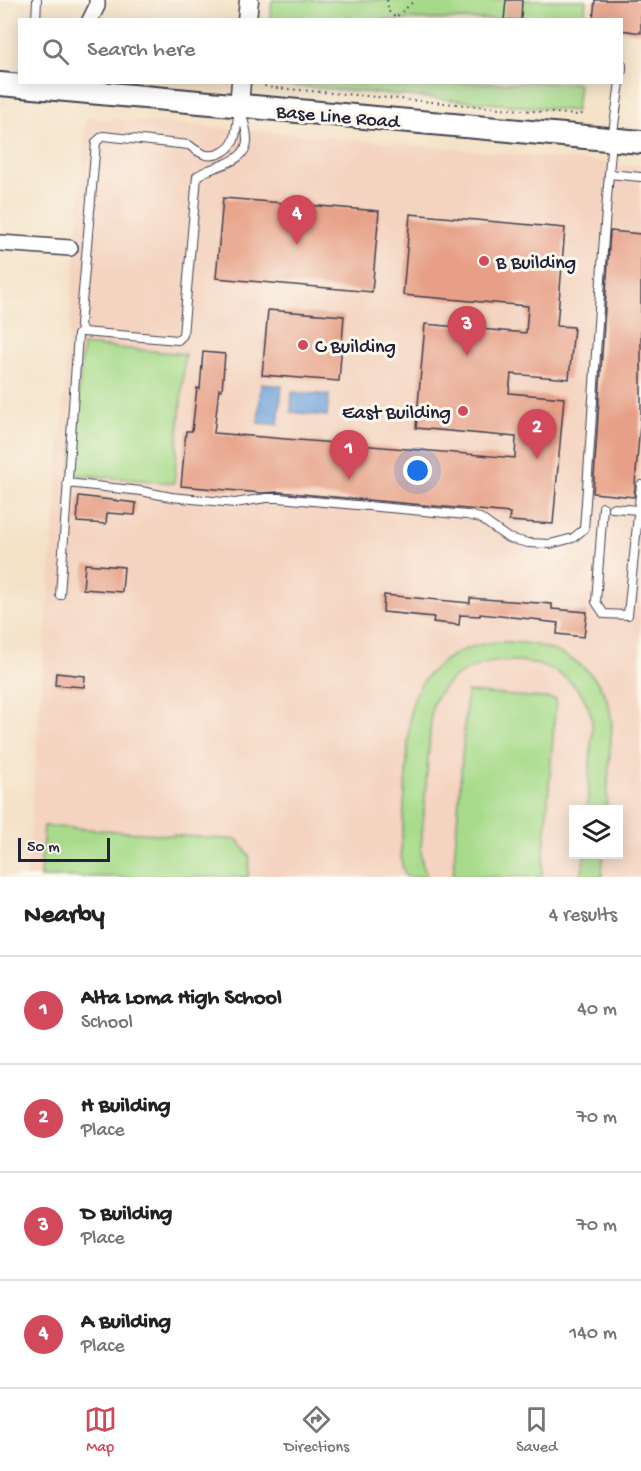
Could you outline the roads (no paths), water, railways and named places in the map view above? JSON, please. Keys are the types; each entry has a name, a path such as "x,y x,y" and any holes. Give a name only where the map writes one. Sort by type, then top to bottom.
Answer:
{"main road":[{"name":"Base Line Road","path":"0,84 641,142"}],"street":[{"path":"91,18 97,0"},
{"path":"247,18 249,0"},
{"path":"239,106 242,84"},
{"path":"0,243 70,248"}],"lane":[{"path":"36,18 37,0"},
{"path":"67,483 235,503 279,498 467,515 480,518 508,538 528,543 550,544 573,538 584,529 603,248 612,140 620,84"},
{"path":"239,106 247,139 246,149 236,159 197,176 183,335 178,340 83,332 82,302 96,142 103,136 124,138 189,145 207,155 218,154 228,148 234,139 239,106"},
{"path":"609,174 641,177"},
{"path":"60,595 78,335 82,329"},
{"path":"603,507 596,602 604,614 628,615 641,485"},
{"path":"612,508 639,510"}],"water":[{"path":"261,384 282,386 278,425 258,423"},
{"path":"292,392 329,395 327,416 291,412"}],"place":[{"name":"A Building","path":"297,245"},
{"name":"B Building","path":"484,261"},
{"name":"C Building","path":"303,345"},
{"name":"D Building","path":"467,356"},
{"name":"East Building","path":"463,411"},
{"name":"H Building","path":"537,459"},
{"name":"Alta Loma High School","path":"349,480"}]}
